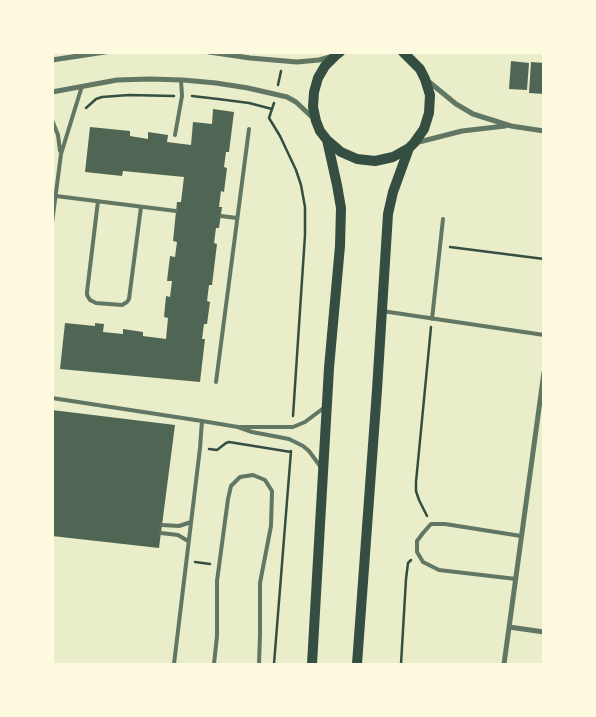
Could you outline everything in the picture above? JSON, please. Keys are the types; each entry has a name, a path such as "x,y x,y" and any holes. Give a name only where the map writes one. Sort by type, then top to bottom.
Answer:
{"main road":[{"path":"356,664 388,214 393,192 411,146 424,129 429,113 430,96 425,79 420,69 403,52"},
{"path":"338,54 325,66 318,78 314,92 313,107 316,121 320,131 327,140 341,152 357,159 375,161 393,157 411,146"},
{"path":"312,664 327,406 340,246 341,208 327,140"}],"street":[{"path":"52,60 105,52"},
{"path":"209,52 297,62 318,60 338,54"},
{"path":"52,92 117,80 150,79 216,83 287,97 310,113 316,121"},
{"path":"425,79 464,109 511,126 544,131"},
{"path":"411,146 462,131 511,126"},
{"path":"504,664 544,372"},
{"path":"510,627 544,632"}],"lane":[{"path":"175,135 182,96 181,80"},
{"path":"52,223 61,154 82,86"},
{"path":"52,120 58,135 61,154"},
{"path":"216,382 249,129"},
{"path":"56,196 176,211"},
{"path":"98,201 87,292 90,300 96,302 122,305 129,300 141,206"},
{"path":"221,216 237,218"},
{"path":"432,319 443,219"},
{"path":"382,311 544,335"},
{"path":"52,398 202,421 292,440 309,451 323,471"},
{"path":"238,428 293,426 311,418 327,406"},
{"path":"174,664 202,421"},
{"path":"214,664 217,636 217,581 230,486 240,477 253,475 265,480 272,491 271,526 260,583 259,664"},
{"path":"162,525 179,526 191,522"},
{"path":"516,579 439,570 423,562 417,552 417,541 431,524 445,524 521,536"},
{"path":"161,533 178,535 188,541"}],"path":[{"path":"283,61 269,118 296,170 303,196 305,214 293,426"},
{"path":"72,118 81,116 90,103 96,99 129,95 218,99 249,103 272,109"},
{"path":"441,245 544,259"},
{"path":"431,524 419,500 416,482 432,319"},
{"path":"274,664 292,440"},
{"path":"200,448 216,450 229,442 291,452"},
{"path":"401,664 408,564 417,552"},
{"path":"186,561 219,564"}],"building":[{"path":"511,61 529,63 527,90 509,89"},
{"path":"531,62 544,63 544,94 529,93"},
{"path":"213,109 234,112 229,152 226,152 224,167 227,168 224,192 221,191 219,207 222,207 219,228 216,228 214,243 217,244 212,285 209,285 207,301 210,302 207,324 204,324 202,339 205,339 200,382 60,369 65,323 95,326 95,323 104,324 103,332 123,334 123,329 143,332 143,336 166,339 168,318 164,317 166,296 170,297 172,281 167,281 170,256 175,257 177,242 173,241 177,202 181,202 184,177 123,171 122,176 85,172 90,127 130,131 130,136 148,139 148,132 168,135 167,142 191,145 193,122 212,124"},
{"path":"52,410 175,425 159,548 52,536"}]}
